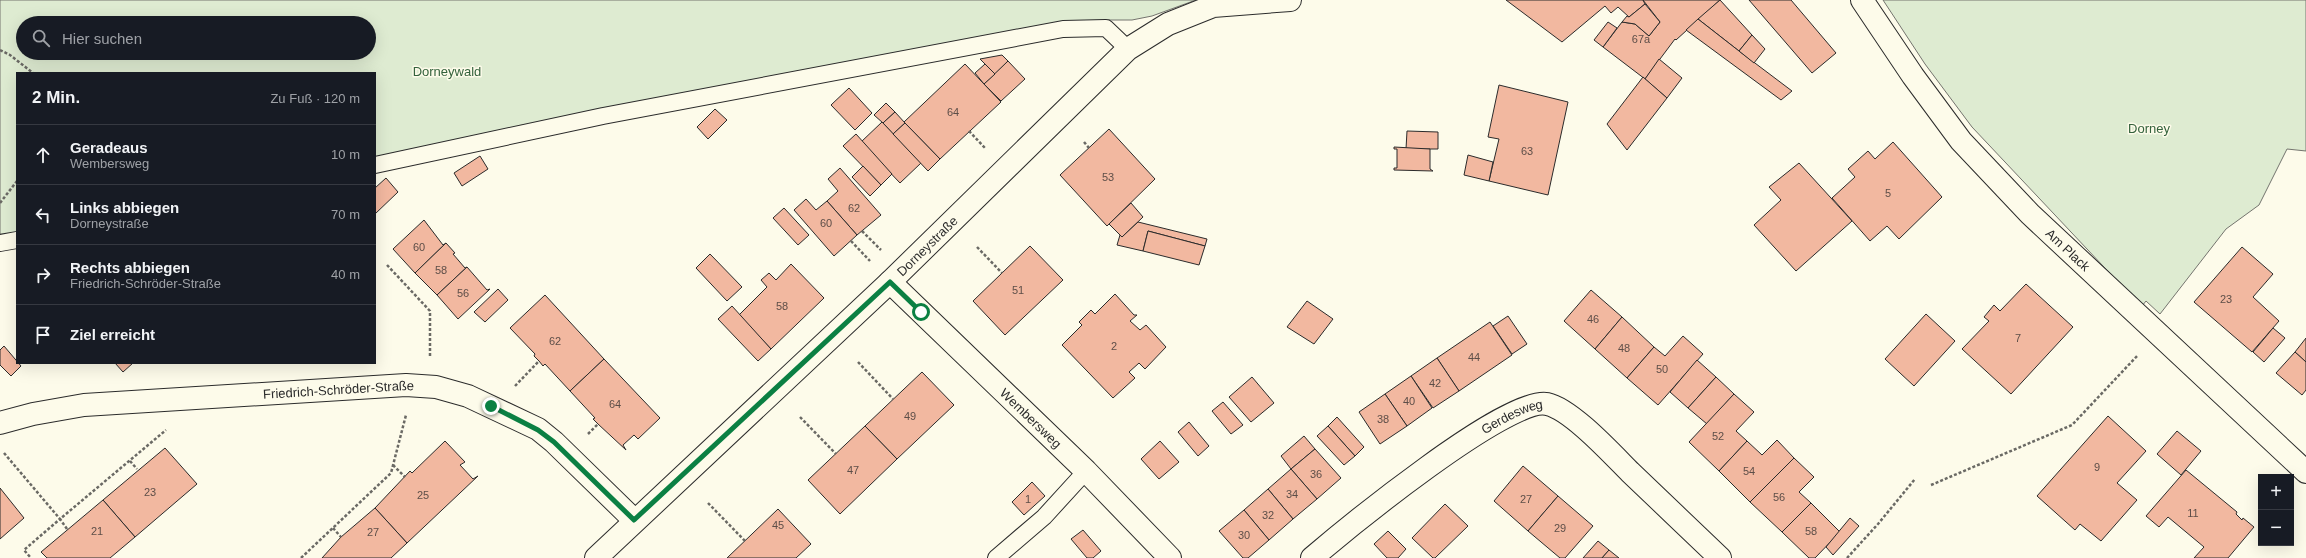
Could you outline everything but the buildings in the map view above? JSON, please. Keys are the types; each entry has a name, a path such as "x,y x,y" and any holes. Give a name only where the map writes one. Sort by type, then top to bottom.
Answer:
{"street":[{"name":"Dorneystraße","path":"596,558 634,520 890,282 1128,49 1168,24 1213,6 1290,0"},
{"name":"Am Plack","path":"1862,0 1913,76 1961,141 2030,214 2306,472"},
{"name":"Wembersweg","path":"890,282 1086,471 1170,558"},
{"name":"Friedrich-Schröder-Straße","path":"0,423 33,414 84,405 406,385 436,387 468,396 538,430 554,442 634,520"},
{"name":"Gerdesweg","path":"1312,558 1361,516 1462,444 1496,422 1521,410 1533,405 1546,404 1562,409 1599,441 1720,558"}],"lane":[{"path":"376,165 603,116 1064,29 1106,28 1128,49"},
{"path":"0,243 16,240"},
{"path":"996,558 1044,517 1086,471"}],"path":[{"path":"0,50 16,60"},
{"path":"16,60 32,72"},
{"path":"970,132 988,151"},
{"path":"1084,142 1089,148"},
{"path":"0,203 16,182"},
{"path":"862,231 883,252"},
{"path":"851,241 871,262"},
{"path":"977,247 1002,273"},
{"path":"387,265 430,311 429,365"},
{"path":"1931,485 2072,425 2142,351"},
{"path":"512,388 539,361"},
{"path":"858,362 893,400"},
{"path":"301,558 391,473 407,411"},
{"path":"800,417 836,454"},
{"path":"31,558 24,550 170,426"},
{"path":"0,448 67,528"},
{"path":"130,460 137,470"},
{"path":"393,465 405,477"},
{"path":"1847,558 1878,524 1915,479"},
{"path":"708,503 745,541"},
{"path":"333,528 341,537"}],"green space":[{"name":"Dorneywald","path":"0,0 1196,0 1152,16 1132,20 1109,20 1055,27 376,159 376,72 16,72 16,235 0,238"},
{"name":"Dorney","path":"1883,0 2306,0 2306,151 2287,149 2259,205 2226,229 2160,314 2146,301 2142,306 1972,127 1925,64"}],"route":[{"path":"491,406 546,435 634,520 890,282 921,312"}]}
